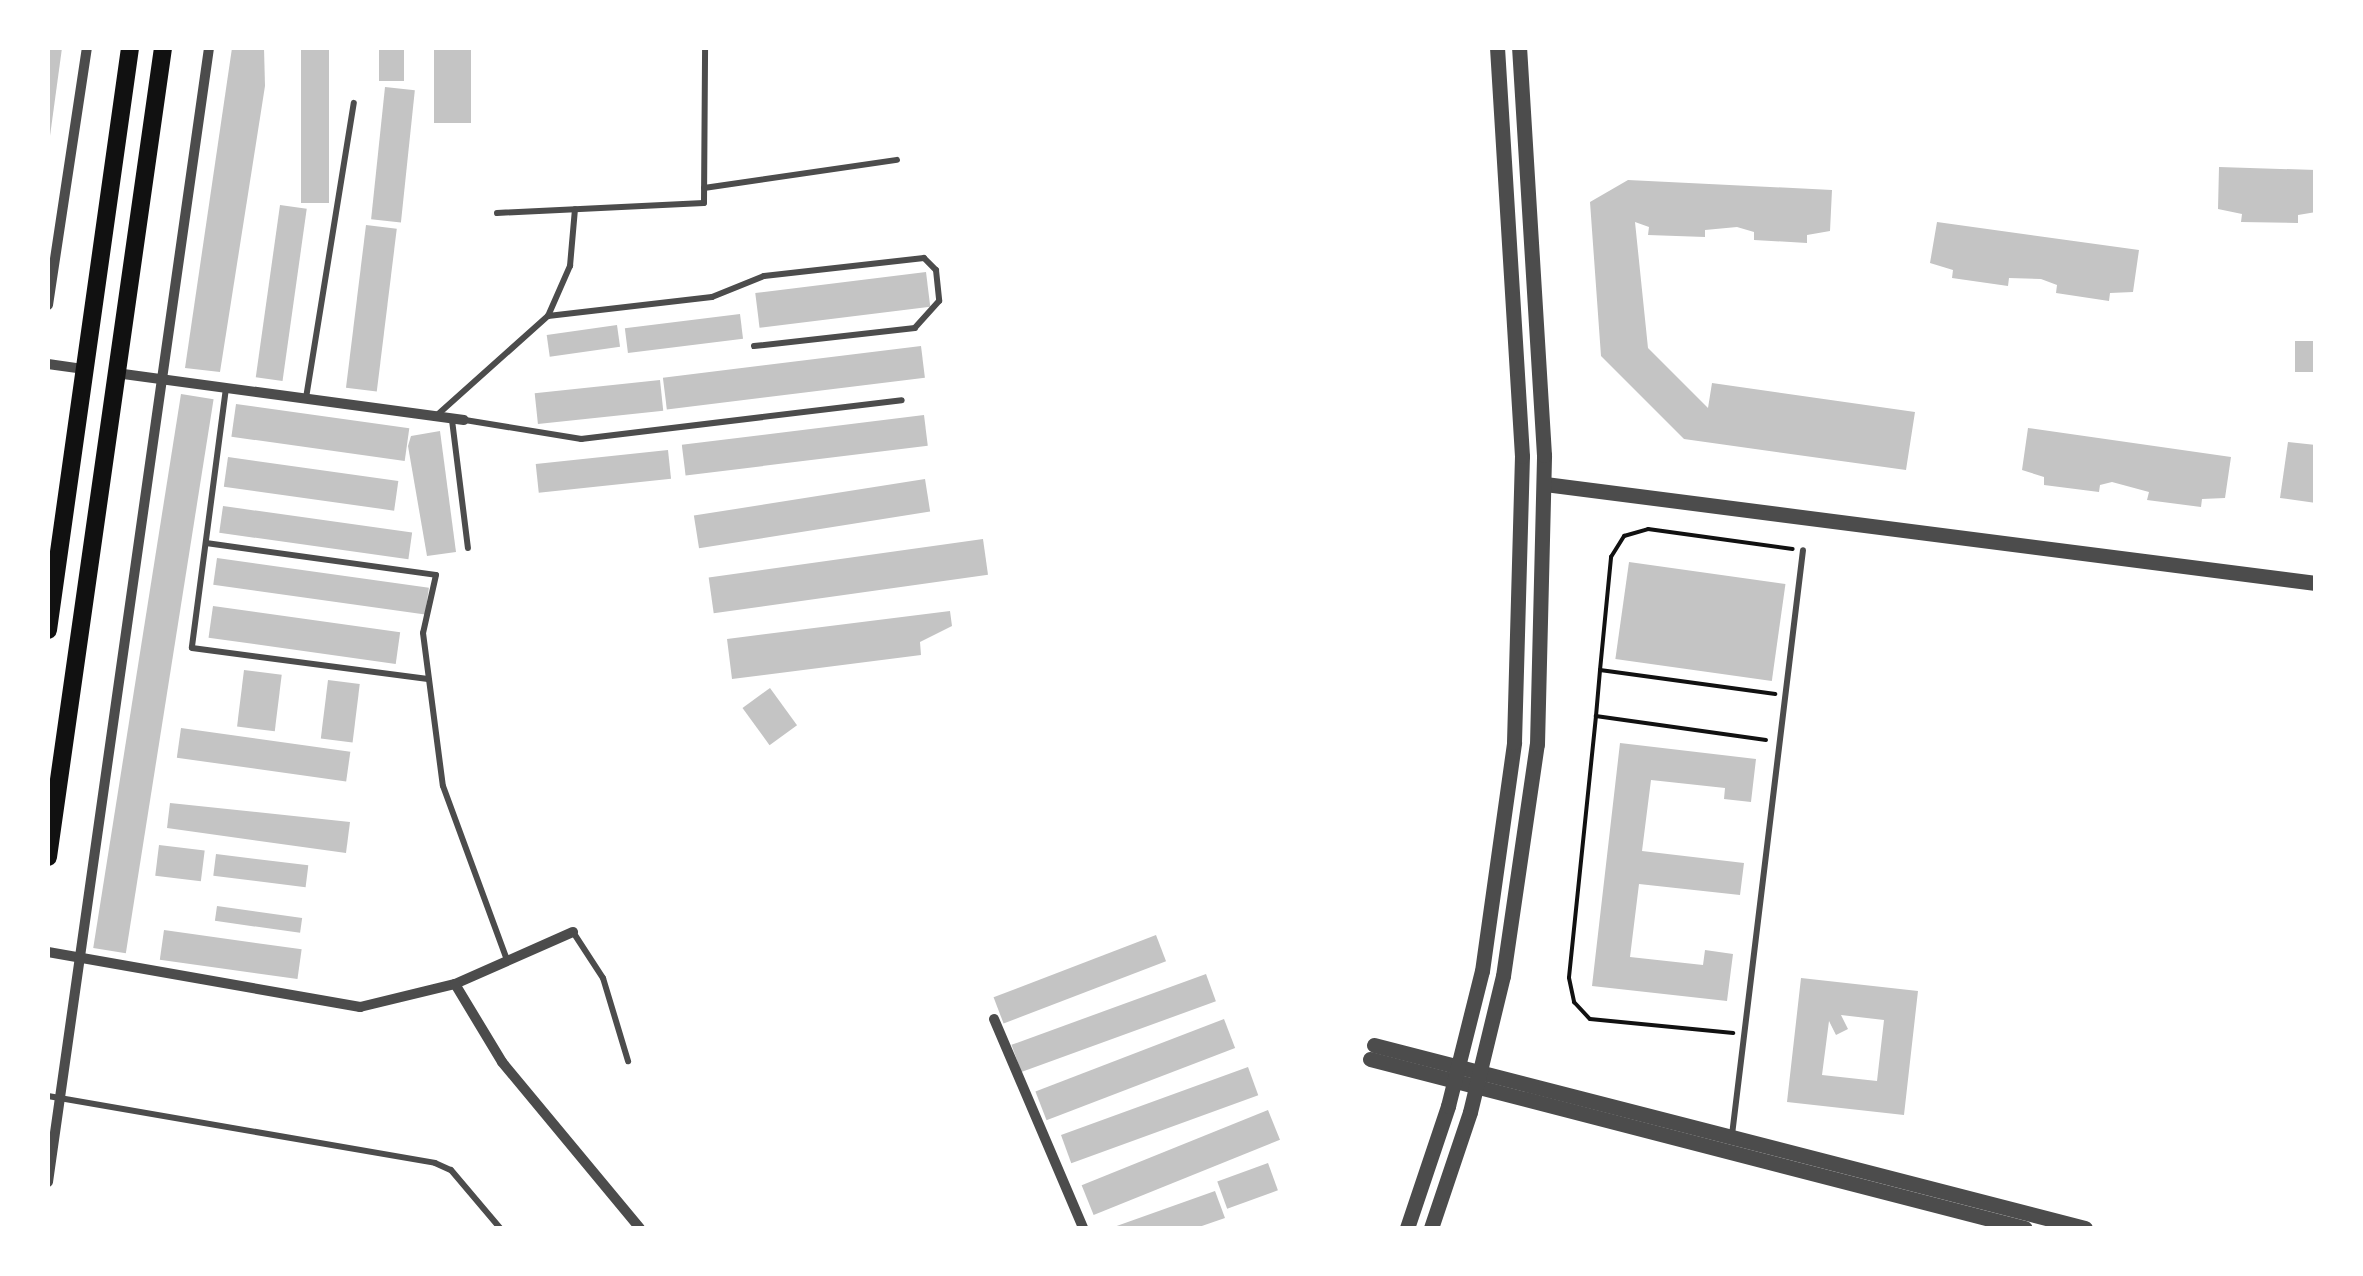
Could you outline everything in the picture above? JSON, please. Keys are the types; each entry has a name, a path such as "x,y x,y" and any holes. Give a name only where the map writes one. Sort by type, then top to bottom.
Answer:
{"main road":[{"path":"48,630 130,48"},
{"path":"48,857 163,48"}],"street":[{"path":"48,305 87,48"},
{"path":"48,1182 53,1097 79,958 209,48"},
{"path":"1407,1228 1457,1074 1495,901 1521,645 1522,456 1497,48"},
{"path":"1431,1228 1478,1080 1528,824 1542,664 1544,484 1519,48"},
{"path":"48,364 83,369"},
{"path":"116,373 458,419"},
{"path":"1544,484 2316,582"},
{"path":"48,952 336,1006 384,1004 455,984 573,932"},
{"path":"455,984 502,1062 640,1228"},
{"path":"994,1020 1083,1228"},
{"path":"1372,1052 2025,1228"},
{"path":"1478,1080 1732,1138 2085,1228"}],"lane":[{"path":"496,213 704,203 705,48"},
{"path":"306,398 354,104"},
{"path":"704,188 897,160"},
{"path":"436,416 548,316 570,266 575,209"},
{"path":"548,316 712,297 764,276 924,258 936,270 940,300 915,328 754,346"},
{"path":"226,388 192,648 428,679"},
{"path":"468,548 458,419 581,440 902,400"},
{"path":"206,544 436,575 423,633 443,786 507,962"},
{"path":"1732,1138 1803,550"},
{"path":"573,932 603,978 628,1061"},
{"path":"53,1097 435,1163 450,1170 500,1228"}],"path":[{"path":"1744,1034 1590,1019 1574,1002 1569,978 1610,558 1624,536 1648,529 1803,550"},
{"path":"1600,670 1785,695"},
{"path":"1596,716 1779,741"}],"building":[{"path":"48,48 62,48 50,136 48,136"},
{"path":"232,48 264,48 265,86 220,372 185,368"},
{"path":"301,48 329,48 329,203 301,203"},
{"path":"379,48 404,48 404,81 379,81"},
{"path":"434,48 471,48 471,123 434,123"},
{"path":"385,87 415,90 401,222 371,219"},
{"path":"2219,167 2316,170 2316,212 2298,215 2298,223 2241,222 2242,214 2218,209"},
{"path":"1628,180 1832,190 1830,231 1807,235 1807,243 1754,240 1754,232 1737,227 1705,230 1705,237 1648,235 1649,227 1635,222 1648,348 1708,408 1712,383 1915,412 1906,470 1684,439 1601,356 1590,202"},
{"path":"280,205 307,209 283,381 256,377"},
{"path":"1937,222 2139,250 2133,292 2110,293 2109,301 2056,293 2057,285 2041,279 2009,278 2008,286 1952,278 1953,270 1930,263"},
{"path":"366,225 397,229 377,392 346,388"},
{"path":"926,272 930,307 760,328 755,293"},
{"path":"740,314 743,339 628,353 625,328"},
{"path":"617,325 620,347 550,357 547,335"},
{"path":"2295,341 2316,341 2316,372 2295,372"},
{"path":"921,346 925,378 667,409 663,378"},
{"path":"660,380 663,411 538,424 535,393"},
{"path":"181,394 214,399 126,953 93,948"},
{"path":"236,404 409,428 405,461 231,437"},
{"path":"924,415 928,446 686,476 682,445"},
{"path":"2028,428 2231,457 2225,498 2202,499 2201,507 2147,500 2149,492 2112,482 2100,485 2099,492 2044,485 2044,477 2022,470"},
{"path":"440,431 456,552 427,556 408,446 411,436"},
{"path":"2288,442 2316,445 2316,503 2280,498"},
{"path":"668,450 671,479 539,493 536,464"},
{"path":"228,457 398,481 394,511 224,487"},
{"path":"925,479 930,512 699,548 694,516"},
{"path":"223,506 412,533 408,559 219,533"},
{"path":"983,539 988,575 714,613 709,578"},
{"path":"217,558 429,588 425,615 213,585"},
{"path":"1629,562 1785,584 1772,681 1615,659"},
{"path":"213,606 400,632 396,664 209,638"},
{"path":"950,611 952,626 920,642 921,655 732,679 727,639"},
{"path":"244,670 282,675 275,731 237,727"},
{"path":"328,680 360,684 353,742 321,739"},
{"path":"770,688 797,725 770,745 742,708"},
{"path":"181,728 350,752 346,782 177,758"},
{"path":"1620,743 1756,759 1751,802 1724,799 1725,788 1651,780 1642,851 1744,863 1740,895 1639,884 1630,957 1703,965 1705,950 1733,954 1727,1001 1592,986"},
{"path":"170,803 350,822 346,853 167,828"},
{"path":"159,845 205,851 201,881 155,876"},
{"path":"216,854 308,865 306,887 213,876"},
{"path":"217,906 302,918 300,933 215,921"},
{"path":"164,930 302,949 297,979 160,960"},
{"path":"1156,935 1166,961 1004,1023 994,997"},
{"path":"1206,974 1216,1001 1021,1072 1011,1045"},
{"path":"1801,978 1918,991 1904,1115 1787,1102","holes":["1841,1015 1884,1020 1877,1081 1822,1075 1829,1021 1836,1035 1848,1029"]},
{"path":"1224,1019 1235,1048 1047,1120 1035,1091"},
{"path":"1248,1067 1258,1095 1071,1163 1061,1135"},
{"path":"1268,1110 1280,1140 1094,1215 1082,1185"},
{"path":"1268,1163 1278,1190 1227,1209 1217,1181"},
{"path":"1215,1191 1225,1218 1196,1228 1111,1228"}]}
